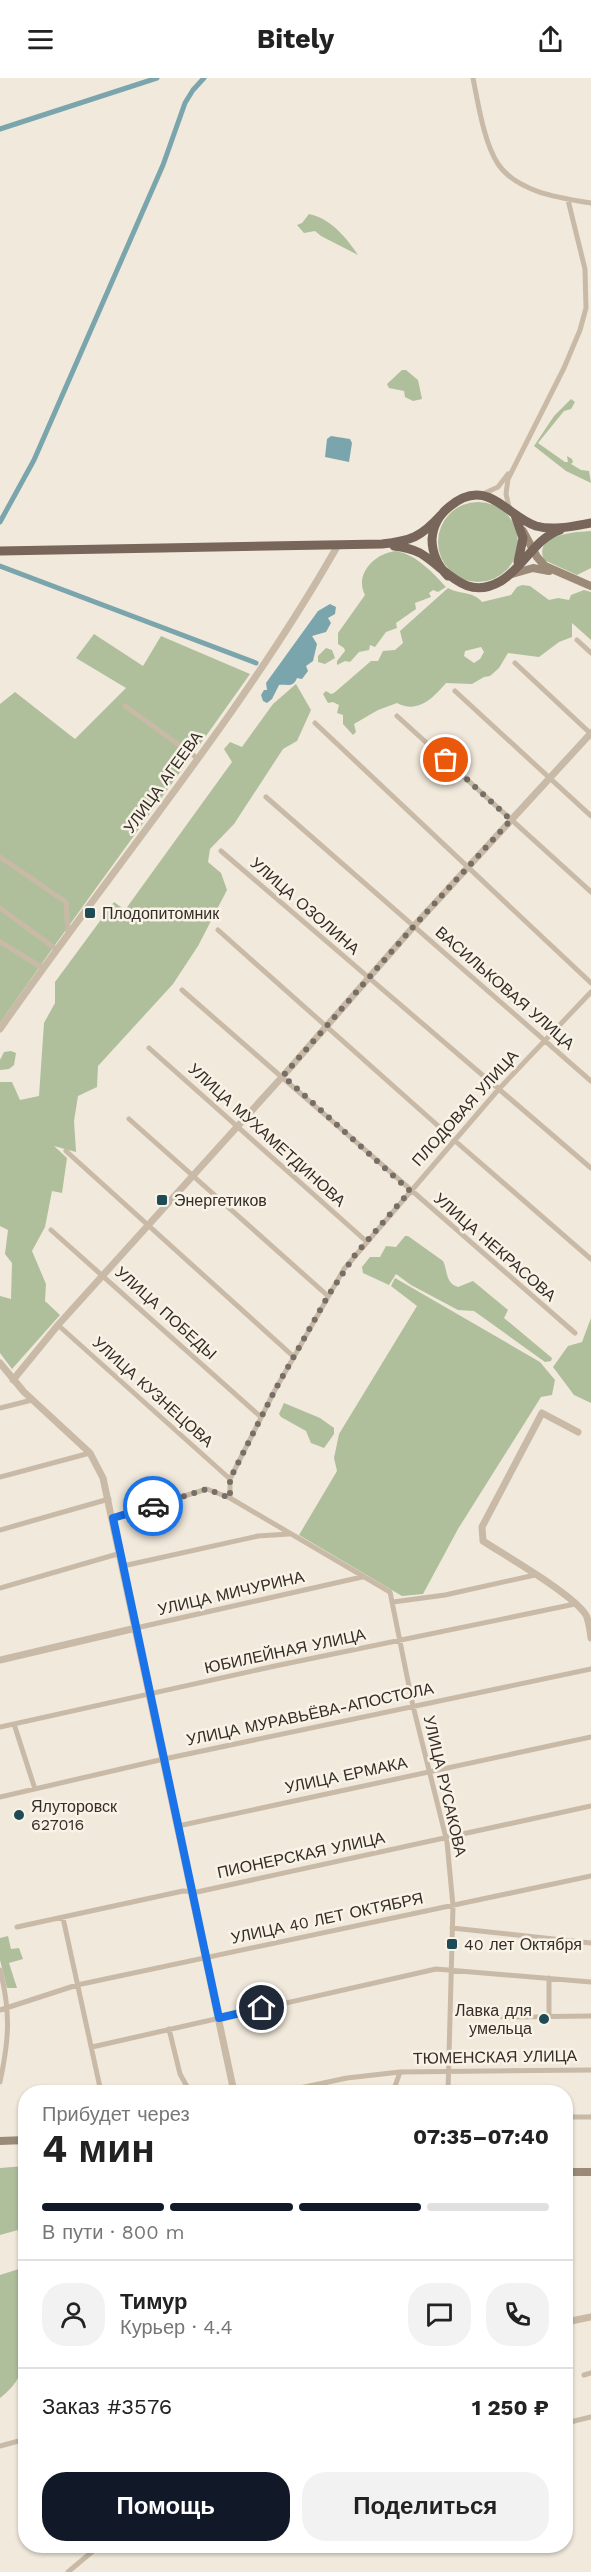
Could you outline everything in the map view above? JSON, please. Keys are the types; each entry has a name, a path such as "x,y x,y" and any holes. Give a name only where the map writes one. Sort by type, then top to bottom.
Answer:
{"main road":[{"path":"0,551 382,544 414,538 429,528 452,504 474,496 494,499 539,527 591,523"},
{"path":"512,512 532,550 545,566 591,586"},
{"path":"441,515 433,533 433,549 438,564 448,576"},
{"path":"501,580 550,534 572,526"},
{"path":"513,570 523,549 521,527"},
{"path":"382,544 403,547 419,553 459,583 474,587 486,586 521,570 533,568 565,576"},
{"path":"0,2141 18,2140"},
{"path":"573,2172 591,2172"}],"street":[{"path":"473,78 492,153 506,173 527,186 551,196 591,203"},
{"path":"512,512 506,500 506,488 514,466 564,368 580,330 586,308 585,269 568,200"},
{"path":"474,496 498,487 514,466"},
{"name":"УЛИЦА АГЕЕВА","path":"1,1027 288,629 338,545"},
{"path":"577,640 591,653"},
{"path":"13,1380 58,1325 283,1076 414,926 591,734 515,663"},
{"path":"455,691 591,816"},
{"path":"125,706 197,758"},
{"path":"397,716 591,892"},
{"path":"315,723 591,983"},
{"name":"ВАСИЛЬКОВАЯ УЛИЦА","path":"266,797 591,1081"},
{"name":"УЛИЦА ОЗОЛИНА","path":"221,851 591,1168"},
{"path":"0,857 66,902 68,933"},
{"path":"0,908 56,949"},
{"path":"218,930 591,1259"},
{"path":"0,942 43,968"},
{"name":"УЛИЦА НЕКРАСОВА","path":"182,990 575,1333"},
{"name":"ПЛОДОВАЯ УЛИЦА","path":"230,1498 230,1479 261,1417 345,1269 366,1241 498,1090 591,992"},
{"name":"УЛИЦА МУХАМЕТДИНОВА","path":"149,1048 366,1241"},
{"path":"129,1119 328,1296"},
{"path":"66,1151 294,1357"},
{"name":"УЛИЦА ПОБЕДЫ","path":"51,1230 261,1417"},
{"name":"УЛИЦА КУЗНЕЦОВА","path":"58,1325 230,1479"},
{"path":"0,1363 32,1400 90,1453 103,1478 151,1693 233,2085"},
{"path":"0,1408 32,1400"},
{"path":"578,1432 542,1413 482,1527 483,1540 575,1604 586,1615 591,1638"},
{"path":"0,1477 90,1453"},
{"path":"113,1518 207,1489 230,1498 390,1592 393,1602 446,1595 535,1575"},
{"path":"0,1530 109,1499"},
{"path":"123,1566 258,1536 289,1534"},
{"path":"0,1588 121,1553"},
{"name":"УЛИЦА МИЧУРИНА","path":"0,1660 362,1577"},
{"name":"УЛИЦА РУСАКОВА","path":"393,1602 412,1706 446,1837 453,1906 448,2085"},
{"name":"ЮБИЛЕЙНАЯ УЛИЦА","path":"1,1726 575,1604"},
{"name":"УЛИЦА МУРАВЬЁВА-АПОСТОЛА","path":"0,1797 164,1759 591,1669"},
{"path":"0,1718 1,1726"},
{"path":"14,1724 35,1789"},
{"name":"УЛИЦА ЕРМАКА","path":"178,1826 591,1737"},
{"name":"ПИОНЕРСКАЯ УЛИЦА","path":"17,1927 191,1890 197,1892 591,1806"},
{"name":"УЛИЦА 40 ЛЕТ ОКТЯБРЯ","path":"0,2010 77,1985 591,1876"},
{"path":"63,1918 100,2085"},
{"path":"452,1928 591,1943"},
{"path":"92,2047 436,1969 591,1982"},
{"path":"0,1970 8,2000 8,2044 0,2082"},
{"path":"549,1978 549,2015"},
{"path":"502,2017 591,2016"},
{"path":"169,2029 180,2074 186,2085"},
{"name":"ТЮМЕНСКАЯ УЛИЦА","path":"314,2085 347,2078 400,2072 591,2070"},
{"name":"ТЮМЕНСКАЯ УЛИЦА","path":"395,2085 400,2072"},
{"path":"573,2117 591,2117"},
{"path":"573,2321 591,2317"},
{"path":"573,2421 591,2417"},
{"path":"0,2446 18,2441"},
{"path":"68,2572 91,2553"}],"green space":[{"path":"309,214 317,216 337,229 358,255 315,231 304,233 297,225 302,223"},
{"path":"402,370 406,370 418,380 422,399 413,401 405,397 404,391 389,388 387,384"},
{"path":"571,399 575,402 571,409 564,411 538,443 565,462 568,462 567,456 572,459 571,464 581,470 589,471 591,483 566,471 534,446 554,416"},
{"path":"478,502 493,505 506,514 515,527 518,542 515,557 506,570 493,579 478,582 463,579 450,570 441,557 438,542 441,527 450,514 463,505"},
{"path":"591,531 591,568 577,575 544,560 542,551 544,545 550,540 566,534"},
{"path":"396,551 417,560 446,587 438,592 433,590 429,593 431,597 415,603 416,609 396,623 397,628 386,632 375,647 370,645 369,650 359,652 350,662 345,661 337,665 337,661 345,651 338,644 338,633 365,595 362,587 364,572 374,560"},
{"path":"530,586 549,600 558,598 569,600 571,595 584,590 591,592 591,640 572,623 572,637 559,642 539,657 508,653 499,668 490,676 472,684 446,683 430,699 412,707 397,703 378,710 354,724 356,732 353,735 343,724 343,715 337,713 339,705 333,702 328,703 323,694 326,691 334,693 371,661 378,661 383,651 395,650 403,643 400,631 448,588 475,596 482,602 511,595 517,587","holes":["481,647 484,652 474,663 464,656 465,651"]},
{"path":"94,634 143,666 161,636 250,674 0,1023 0,704 15,692 75,739 126,688 76,658"},
{"path":"326,648 332,650 335,658 325,664 318,662 318,656"},
{"path":"296,684 311,710 297,741 283,749 234,824 210,849 208,862 221,873 227,890 198,946 173,984 98,1066 97,1087 78,1096 74,1121 76,1152 54,1146 67,1158 62,1193 52,1191 45,1227 32,1251 46,1284 45,1301 60,1315 12,1369 0,1353 0,1296 11,1299 12,1263 5,1254 8,1230 0,1226 0,1082 12,1082 20,1100 39,1096 44,1023 55,1003 55,982 114,902 125,910 232,762 224,749 230,742 242,747 273,704"},
{"path":"4,1052 16,1053 14,1065 9,1069 0,1070 0,1060"},
{"path":"405,1236 443,1261 451,1283 458,1287 473,1281 508,1310 504,1318 552,1358 551,1361 545,1362 474,1311 458,1310 411,1285 396,1274 389,1285 363,1273 362,1267 370,1257 380,1257 386,1246 396,1247"},
{"path":"395,1278 540,1362 555,1380 552,1395 541,1397 458,1529 423,1594 402,1596 299,1535 337,1471 334,1458 339,1434 417,1306 391,1286"},
{"path":"591,1318 591,1403 574,1395 553,1367 568,1346 582,1342"},
{"path":"284,1403 320,1418 334,1428 334,1434 324,1448 311,1443 306,1431 281,1417 279,1414"},
{"path":"8,1936 11,1949 19,1948 23,1959 9,1963 17,1988 7,1988 0,1960 0,1938"},
{"path":"18,2167 18,2230 0,2235 0,2168"},
{"path":"18,2269 18,2378 0,2398 0,2275"}],"water":[{"path":"331,436 350,439 352,443 349,462 325,457 327,439"},
{"path":"330,604 336,607 335,614 328,618 331,623 326,632 312,636 317,644 313,661 306,666 308,671 302,679 297,678 292,684 279,685 272,699 267,703 263,701 261,695 264,690 267,690 266,683 318,611"}],"waterway":[{"path":"0,129 157,78"},
{"path":"0,522 34,460 163,165 185,103 204,78"},
{"path":"0,566 256,663"}],"way so far":[{"path":"153,1506 207,1489 230,1498 230,1479 275,1390 328,1296 355,1255 410,1191 283,1076 414,926 511,820 446,760"}],"place":[{"name":"Плодопитомник","path":"90,913"},
{"name":"Энергетиков","path":"162,1200"},
{"name":"Ялуторовск 627016","path":"19,1815"},
{"name":"40 лет Октября","path":"452,1944"},
{"name":"Лавка для умельца","path":"544,2019"}],"route":[{"path":"153,1506 113,1518 219,2018 262,2008"}]}
